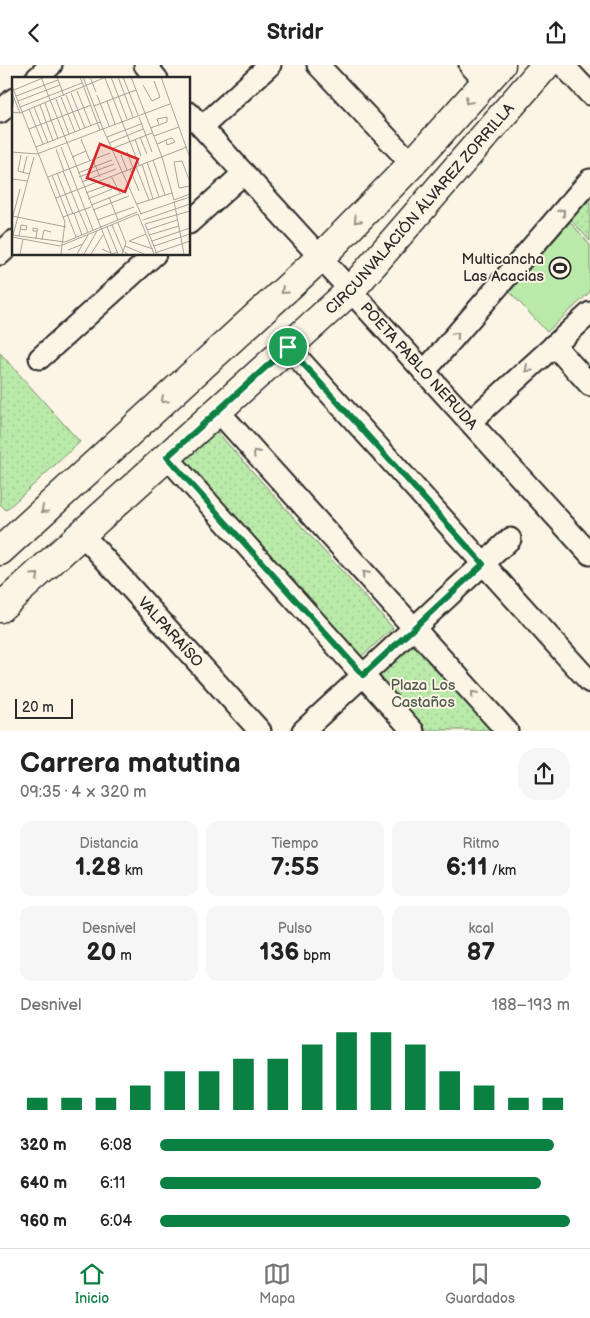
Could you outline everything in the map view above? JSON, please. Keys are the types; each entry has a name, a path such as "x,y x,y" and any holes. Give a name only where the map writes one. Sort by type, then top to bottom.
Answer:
{"main road":[{"name":"CIRCUNVALACIÓN ÁLVAREZ ZORRILLA","path":"0,608 350,291 546,65"},
{"path":"3,541 320,258 412,164 486,70"}],"street":[{"path":"38,77 51,65"},
{"path":"145,65 156,77"},
{"path":"195,120 270,65"},
{"path":"318,65 412,164"},
{"path":"563,65 590,95"},
{"path":"0,111 12,101"},
{"name":"POETA PABLO NERUDA","path":"195,120 590,554"},
{"path":"190,222 244,173"},
{"path":"424,372 590,180"},
{"path":"0,254 12,243"},
{"path":"40,358 154,255"},
{"path":"470,422 590,313"},
{"path":"554,345 590,385"},
{"path":"288,347 590,682"},
{"path":"218,411 506,731"},
{"path":"167,457 413,731"},
{"name":"VALPARAÍSO","path":"82,534 260,731"},
{"path":"302,731 510,539"}],"green space":[{"path":"590,198 590,241 571,220"},
{"name":"Multicancha Las Acacias","path":"570,222 590,245 590,292 547,332 510,292"},
{"path":"0,353 80,442 6,510 0,504"},
{"name":"Plaza Los Castaños","path":"217,432 393,628 360,658 184,462"},
{"name":"Plaza Los Castaños","path":"413,644 492,730 422,730 375,679"}],"place":[{"name":"Multicancha Las Acacias","path":"560,268"}],"route":[{"path":"288,347 483,564 363,675 167,457 288,347"}]}
